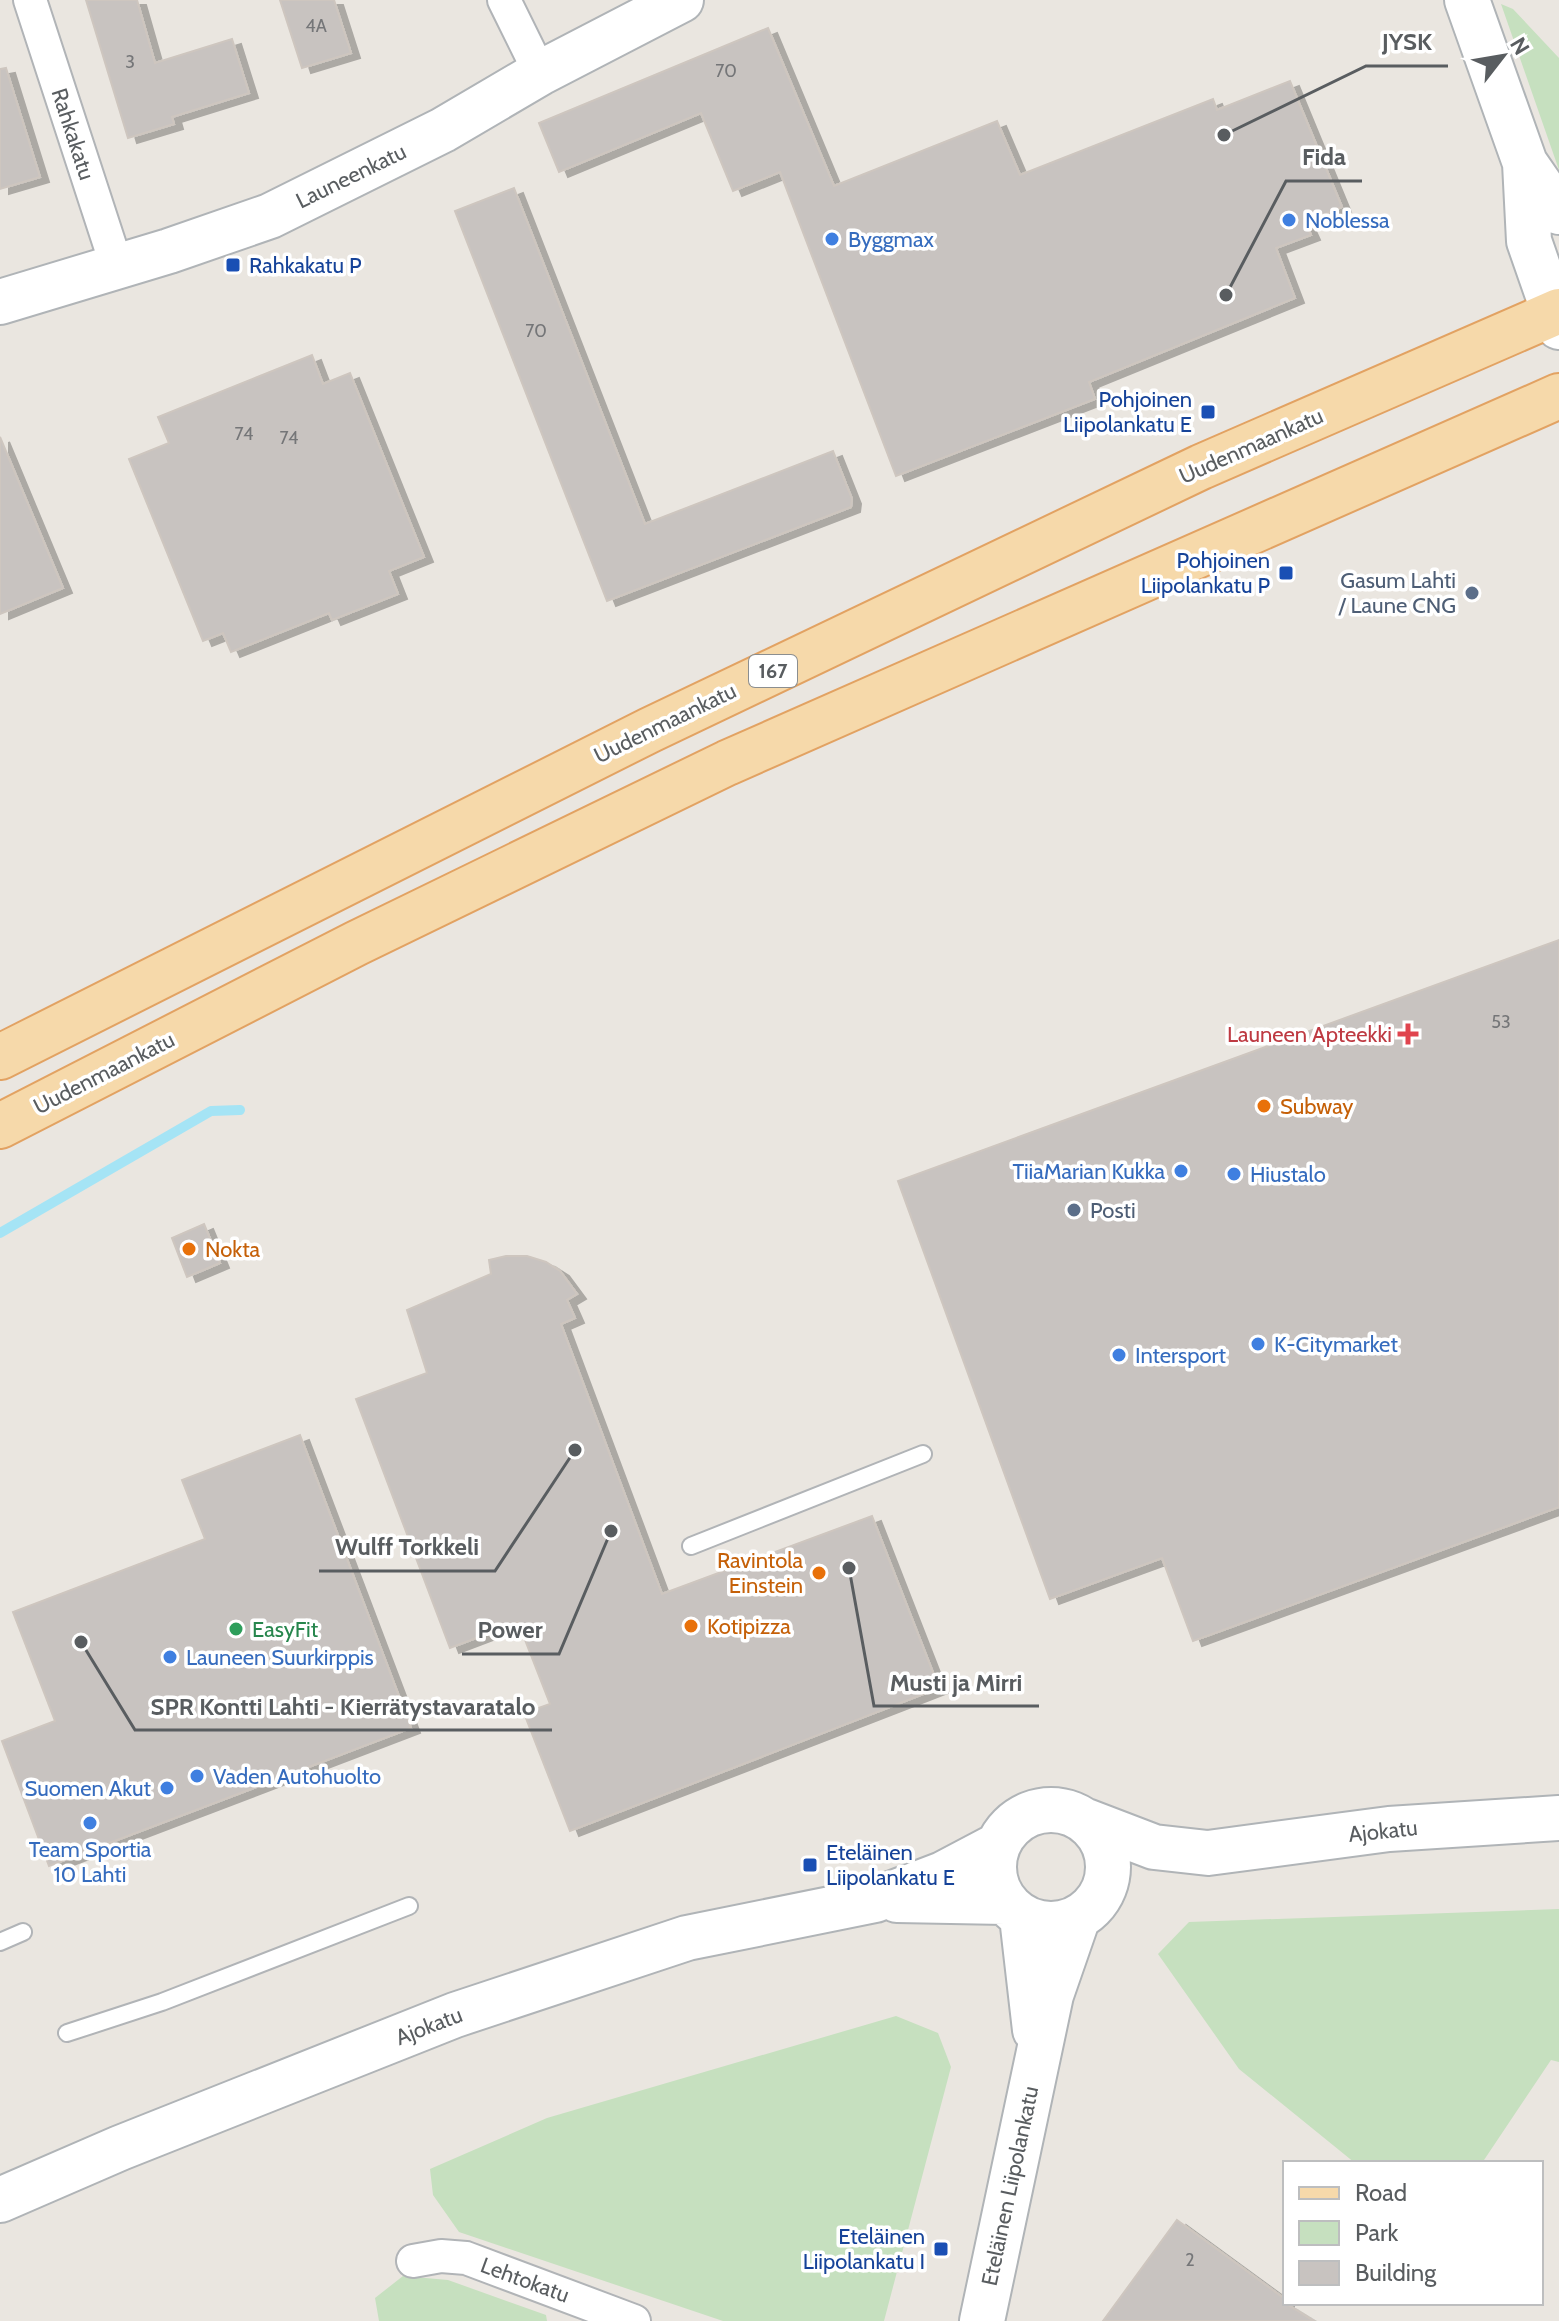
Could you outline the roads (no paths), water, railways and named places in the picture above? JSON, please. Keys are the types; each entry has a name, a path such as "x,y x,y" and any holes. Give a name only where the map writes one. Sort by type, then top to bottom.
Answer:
{"main road":[{"name":"Uudenmaankatu","path":"0,1057 678,716 1201,467 1557,317"},
{"name":"Uudenmaankatu","path":"0,1126 357,943 727,763 1004,644 1559,396"}],"street":[{"name":"Rahkakatu","path":"30,0 117,267"},
{"path":"504,0 540,73"},
{"name":"Launeenkatu","path":"0,302 270,216 443,130 540,73 681,0"},
{"path":"1467,0 1525,163 1559,212"},
{"path":"1525,163 1529,241 1557,317"},
{"path":"1038,1811 1072,1813 1086,1821 1102,1838 1107,1853 1108,1875 1090,1907 1045,1925 1013,1909 996,1882 994,1857 998,1845 1019,1819 1038,1811"},
{"name":"Ajokatu","path":"1086,1821 1154,1847 1208,1853 1389,1829 1559,1818"},
{"name":"Ajokatu","path":"0,2200 120,2148 455,2015 687,1938 875,1900 943,1874 998,1845"},
{"name":"Ajokatu","path":"1090,1907 1208,1853"},
{"name":"Ajokatu","path":"875,1900 1013,1909"},
{"name":"Eteläinen Liipolankatu","path":"982,2321 1051,1995 1090,1907"},
{"name":"Eteläinen Liipolankatu","path":"1013,1909 1038,2052"},
{"name":"Lehtokatu","path":"413,2261 441,2256 466,2258 634,2321"}],"lane":[{"path":"691,1546 923,1454"},
{"path":"67,2033 162,2002 409,1906"},
{"path":"0,1942 23,1932"}],"waterway":[{"path":"0,1233 211,1111 240,1110"}],"place":[{"name":"JYSK","path":"1224,135"},
{"name":"Noblessa","path":"1289,220"},
{"name":"Byggmax","path":"832,239"},
{"name":"Rahkakatu P","path":"233,265"},
{"name":"Fida","path":"1226,295"},
{"name":"Pohjoinen Liipolankatu E","path":"1208,412"},
{"name":"Pohjoinen Liipolankatu P","path":"1286,573"},
{"name":"Gasum Lahti / Laune CNG","path":"1472,593"},
{"name":"Launeen Apteekki","path":"1408,1034"},
{"name":"Subway","path":"1264,1106"},
{"name":"TiiaMarian Kukka","path":"1181,1171"},
{"name":"Hiustalo","path":"1234,1174"},
{"name":"Posti","path":"1074,1210"},
{"name":"Nokta","path":"189,1249"},
{"name":"K-Citymarket","path":"1258,1344"},
{"name":"Intersport","path":"1119,1355"},
{"name":"Wulff Torkkeli","path":"575,1450"},
{"name":"Power","path":"611,1531"},
{"name":"Musti ja Mirri","path":"849,1568"},
{"name":"Ravintola Einstein","path":"819,1573"},
{"name":"Kotipizza","path":"691,1626"},
{"name":"EasyFit","path":"236,1629"},
{"name":"SPR Kontti Lahti - Kierrätystavaratalo","path":"81,1642"},
{"name":"Launeen Suurkirppis","path":"170,1657"},
{"name":"Vaden Autohuolto","path":"197,1776"},
{"name":"Suomen Akut","path":"167,1788"},
{"name":"Team Sportia 10 Lahti","path":"90,1823"},
{"name":"Eteläinen Liipolankatu E","path":"810,1865"},
{"name":"Eteläinen Liipolankatu I","path":"941,2249"}]}
